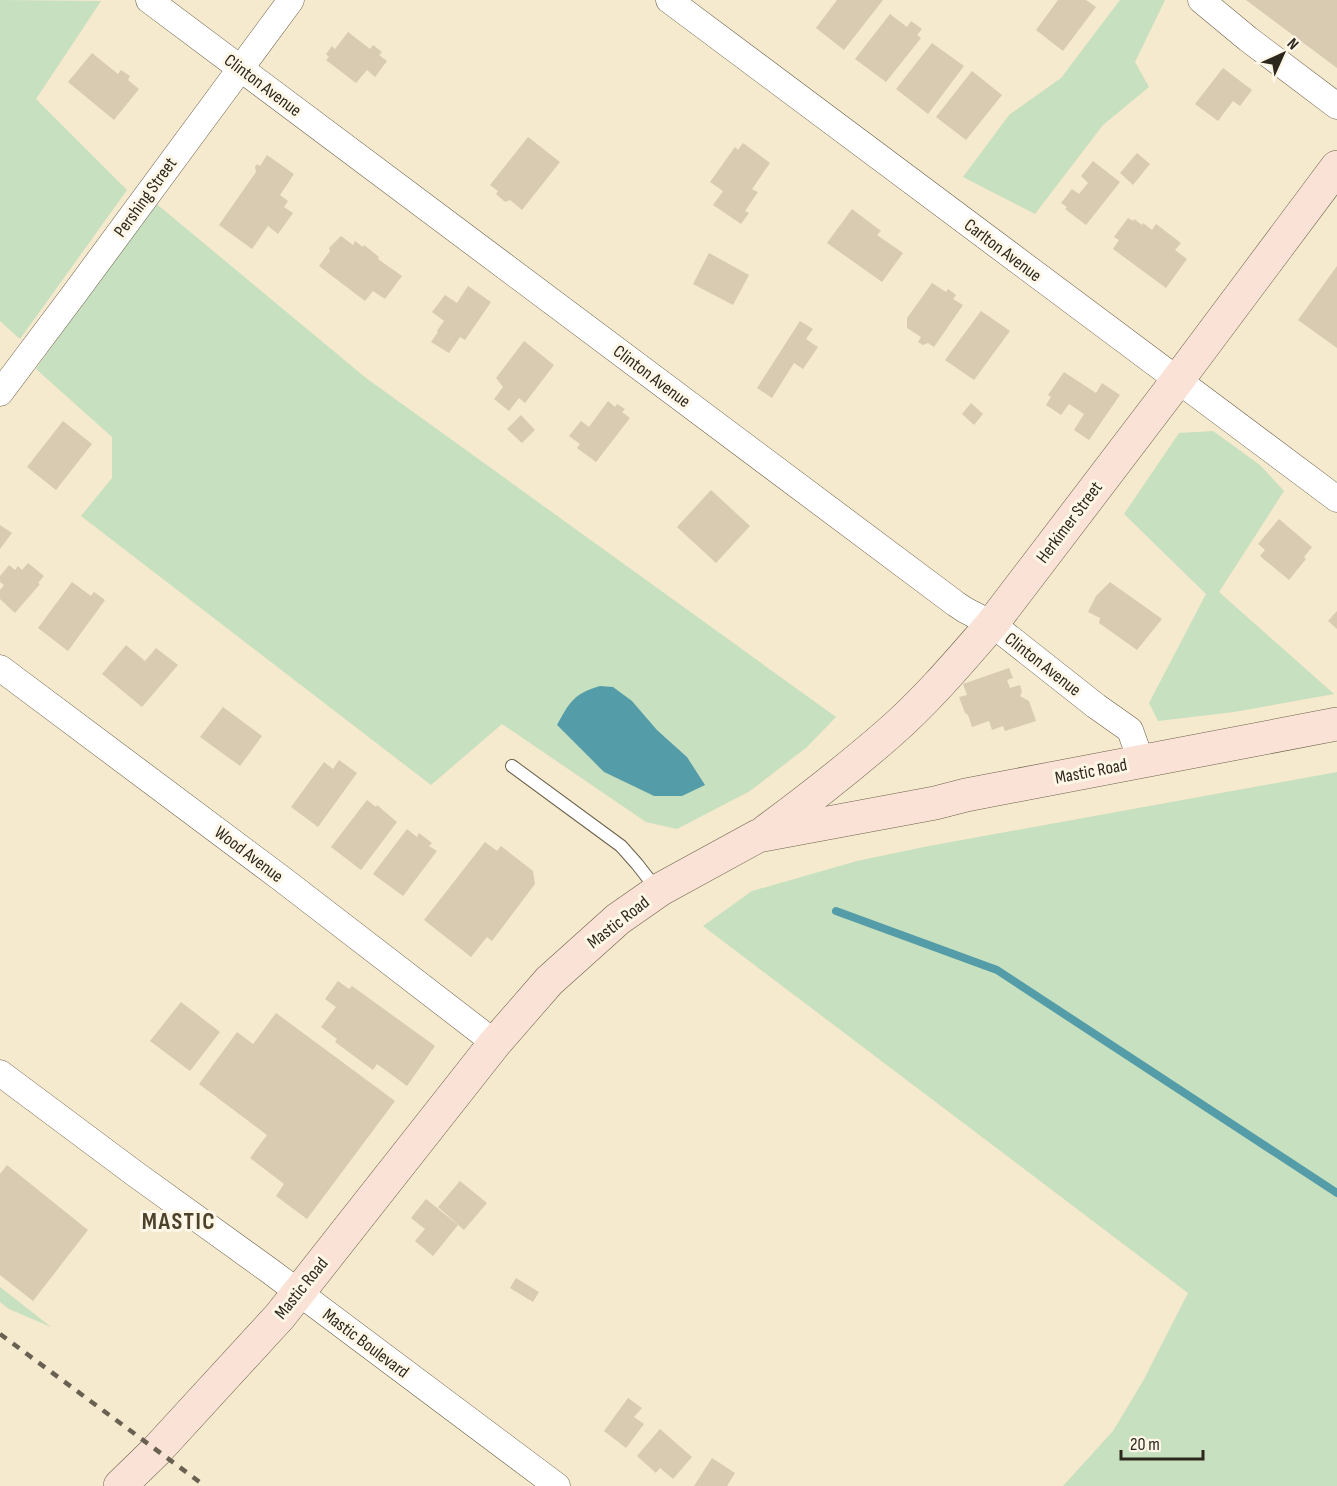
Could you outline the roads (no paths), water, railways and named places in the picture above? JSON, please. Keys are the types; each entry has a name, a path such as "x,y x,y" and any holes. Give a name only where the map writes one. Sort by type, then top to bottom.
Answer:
{"main road":[{"name":"Herkimer Street","path":"758,836 823,788 889,733 992,624 1337,167"},
{"name":"Mastic Road","path":"120,1486 157,1450 235,1366 298,1293 495,1043 549,981 618,919 658,891 758,836 1337,724"}],"street":[{"name":"Clinton Avenue","path":"149,0 956,604 992,624 1130,730 1141,761"},
{"name":"Pershing Street","path":"0,393 291,0"},
{"name":"Carlton Avenue","path":"669,0 1337,499"},
{"path":"1201,0 1248,39 1337,106"},
{"name":"Wood Avenue","path":"0,668 282,879 495,1043"},
{"name":"Mastic Boulevard","path":"0,1073 556,1486"}],"lane":[{"path":"512,766 621,846 658,891"}],"water":[{"path":"600,686 613,687 632,701 657,730 687,757 705,785 682,796 654,796 604,772 557,725 573,700 584,692"}],"waterway":[{"path":"836,911 997,970 1337,1193"}],"railway":[{"path":"0,1334 205,1486"}],"district":[{"name":"MASTIC","path":"179,1221"}]}
